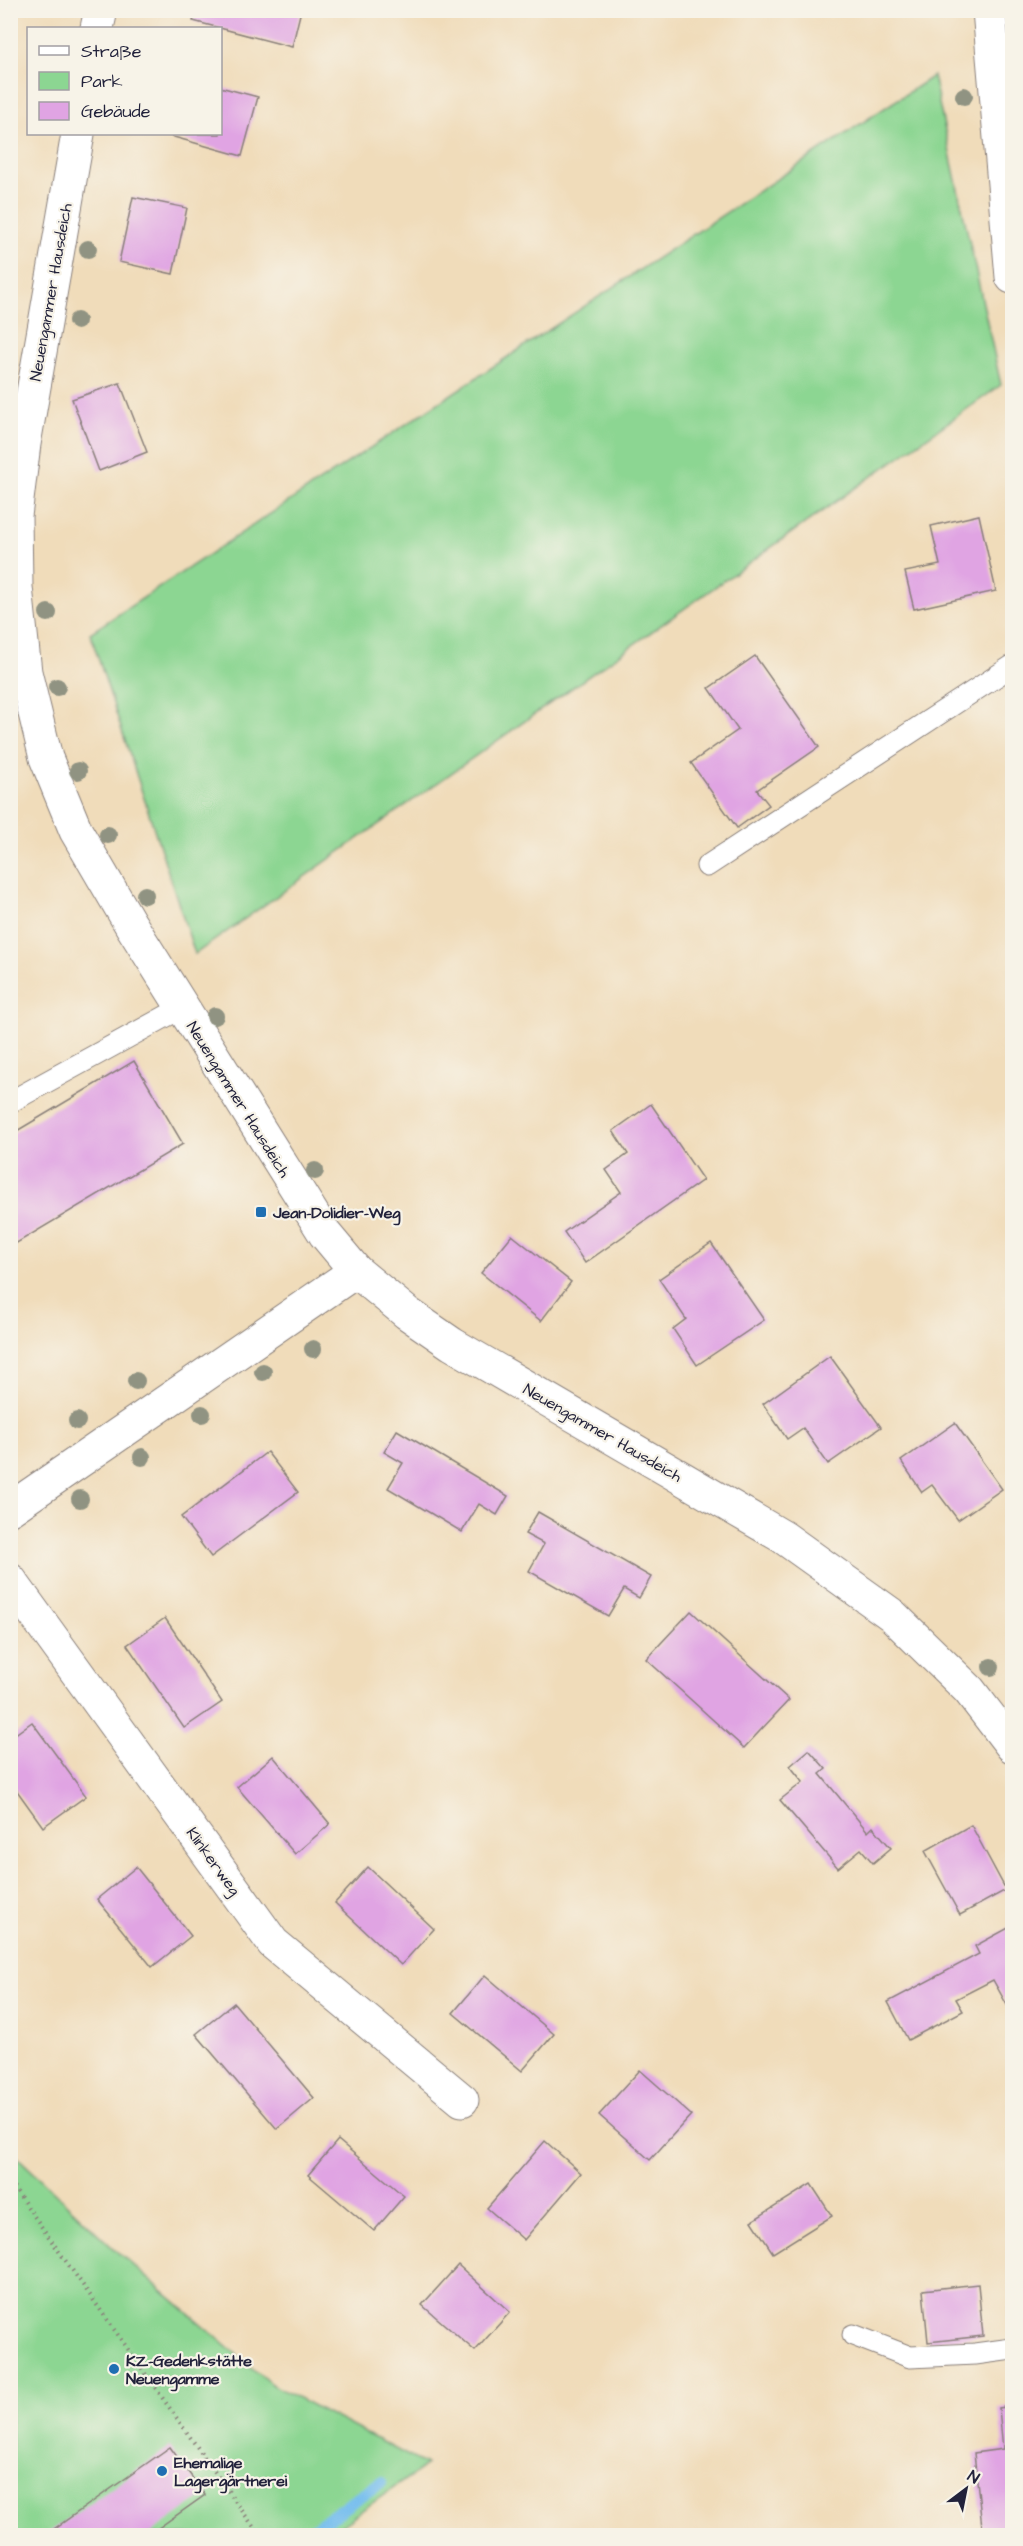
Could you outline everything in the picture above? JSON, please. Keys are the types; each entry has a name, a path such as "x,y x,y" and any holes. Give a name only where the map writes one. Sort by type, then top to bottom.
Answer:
{"street":[{"path":"97,27 101,10"},
{"path":"989,10 1012,277"},
{"name":"Neuengammer Hausdeich","path":"78,135 24,444 15,516 16,587 25,672 46,758 76,831 295,1190 325,1234 356,1271 407,1313 452,1344 783,1537 892,1615 969,1690 1012,1746"},
{"path":"10,1509 356,1271"},
{"name":"Klinkerweg","path":"10,1580 273,1943 462,2100"}],"lane":[{"path":"707,866 1012,666"},
{"path":"10,1102 183,1007"},
{"path":"853,2335 910,2357 975,2354 1012,2349"}],"path":[{"path":"10,2182 260,2535"}],"green space":[{"path":"933,76 1001,385 195,954 90,633"},
{"path":"10,2150 114,2249 271,2384 426,2465 327,2535 11,2535"}],"building":[{"path":"196,10 301,10 292,47 193,21"},
{"path":"222,88 258,97 242,156 167,135 222,135"},
{"path":"133,197 187,208 173,274 119,262"},
{"path":"120,383 147,452 99,471 72,399"},
{"path":"979,515 996,591 914,609 905,572 940,565 931,526"},
{"path":"755,656 819,747 757,790 769,805 737,828 691,763 738,730 709,688"},
{"path":"134,1061 183,1144 10,1247 10,1135"},
{"path":"651,1104 703,1180 585,1263 564,1232 621,1192 606,1170 628,1154 613,1131"},
{"path":"512,1235 571,1282 541,1321 481,1273"},
{"path":"711,1243 764,1320 697,1365 673,1329 686,1319 659,1279"},
{"path":"830,1356 881,1427 828,1464 803,1428 787,1439 763,1404"},
{"path":"955,1423 1002,1489 958,1520 932,1485 922,1492 901,1461"},
{"path":"397,1430 508,1496 497,1515 479,1504 462,1532 388,1488 403,1463 384,1452"},
{"path":"267,1452 298,1492 211,1557 181,1517"},
{"path":"538,1512 651,1577 639,1598 624,1589 608,1616 529,1571 544,1544 525,1534"},
{"path":"691,1611 789,1700 744,1748 646,1659"},
{"path":"165,1618 222,1702 184,1728 127,1645"},
{"path":"32,1722 86,1796 43,1827 10,1781 10,1738"},
{"path":"809,1750 826,1769 820,1774 868,1832 873,1827 891,1848 873,1863 861,1849 838,1868 780,1800 803,1782 790,1766"},
{"path":"273,1756 330,1824 295,1854 237,1787"},
{"path":"971,1825 1006,1890 960,1915 925,1851"},
{"path":"136,1867 191,1936 152,1967 97,1899"},
{"path":"368,1867 434,1929 401,1965 335,1903"},
{"path":"1012,1926 1012,2002 1007,2005 993,1980 956,1999 963,2011 908,2040 888,2002 979,1954 975,1946"},
{"path":"485,1975 554,2034 522,2071 453,2013"},
{"path":"234,2003 314,2098 277,2129 196,2034"},
{"path":"640,2070 691,2115 650,2160 599,2115"},
{"path":"338,2140 404,2196 374,2231 308,2175"},
{"path":"545,2141 581,2173 524,2240 487,2208"},
{"path":"811,2184 832,2216 773,2253 752,2221"},
{"path":"458,2265 510,2312 475,2351 422,2305"},
{"path":"978,2284 983,2336 928,2342 923,2290"},
{"path":"1012,2406 1012,2535 983,2536 974,2453 1003,2449 999,2408"},
{"name":"Ehemalige Lagergärtnerei","path":"170,2447 205,2495 147,2536 44,2536"}],"waterway":[{"path":"303,2536 381,2482"}],"place":[{"name":"Jean-Dolidier-Weg","path":"261,1212"},
{"name":"KZ-Gedenkstätte Neuengamme","path":"114,2369"},
{"name":"Ehemalige Lagergärtnerei","path":"162,2471"}]}
